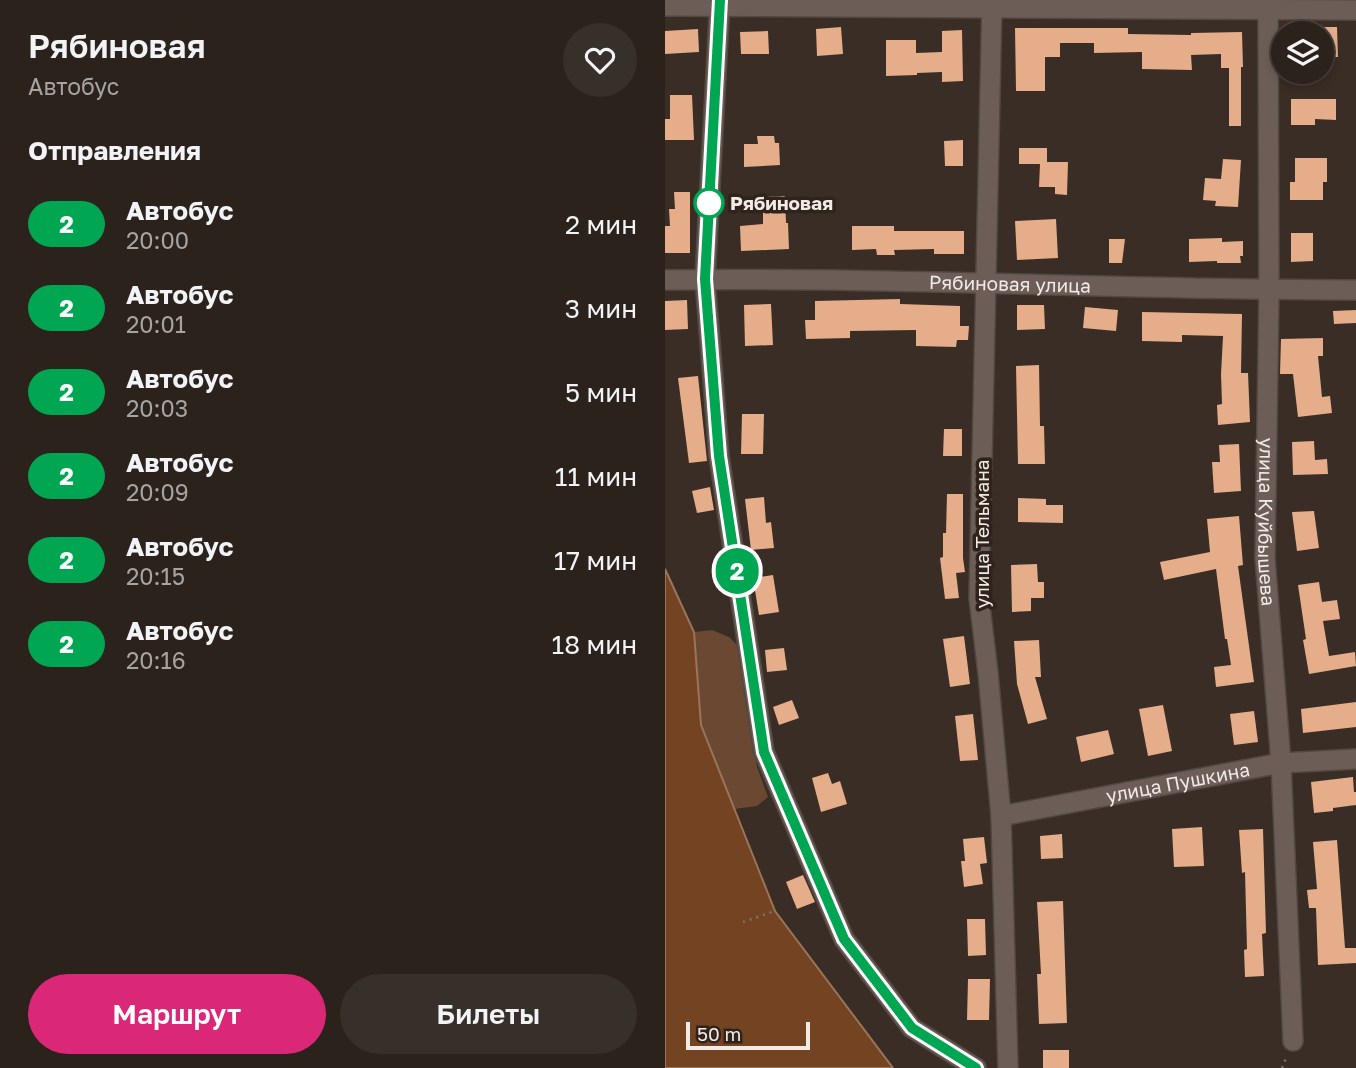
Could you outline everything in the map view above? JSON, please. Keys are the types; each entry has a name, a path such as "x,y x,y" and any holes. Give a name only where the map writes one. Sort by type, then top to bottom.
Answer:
{"street":[{"path":"720,3 705,279 719,456 764,752 844,939 912,1028 976,1068"},
{"path":"665,6 720,3 1268,5 1356,10"},
{"name":"улица Тельмана","path":"992,4 979,598 1001,816 1008,1068"},
{"name":"улица Куйбышева","path":"1268,5 1269,290 1265,558 1281,763 1293,1041"},
{"name":"Рябиновая улица","path":"665,280 1356,290"},
{"name":"улица Пушкина","path":"1001,816 1281,763 1356,759"}],"path":[{"path":"743,922 775,911"}],"shaded area":[{"path":"665,569 694,632 701,725 775,911 893,1068 665,1068"},
{"path":"712,630 729,637 737,645 757,767 768,797 757,806 734,809 700,725 694,632"}],"building":[{"path":"841,27 843,54 817,56 816,29"},
{"path":"1334,27 1337,27 1338,57 1334,57"},
{"path":"1015,28 1128,28 1128,34 1191,35 1242,32 1241,126 1229,126 1229,68 1221,68 1221,54 1191,55 1192,70 1142,69 1142,52 1094,53 1094,43 1060,43 1060,57 1045,57 1045,91 1016,91"},
{"path":"698,29 699,52 665,54 665,31"},
{"path":"962,30 963,81 942,82 942,72 886,76 886,40 916,40 916,53 942,52 942,31"},
{"path":"768,31 769,54 741,54 740,32"},
{"path":"670,95 692,95 694,140 665,140 665,119 670,119"},
{"path":"1291,99 1336,99 1336,120 1315,119 1315,125 1291,125"},
{"path":"757,136 774,136 775,143 779,143 780,165 744,167 744,144 758,144"},
{"path":"963,140 963,166 945,166 944,141"},
{"path":"1019,148 1047,148 1047,162 1068,162 1067,195 1055,194 1055,187 1039,187 1040,164 1019,164"},
{"path":"1295,158 1327,158 1327,182 1323,182 1323,200 1290,200 1290,182 1295,182"},
{"path":"1223,159 1241,160 1238,207 1215,206 1216,201 1203,200 1205,178 1221,179"},
{"path":"674,192 690,192 690,253 665,253 665,226 670,226 669,209 675,209"},
{"path":"785,196 789,249 741,251 740,226 763,224 763,197"},
{"path":"1056,219 1058,258 1017,260 1015,221"},
{"path":"852,226 894,226 894,231 964,231 964,254 934,254 934,249 894,250 895,255 877,255 876,249 852,250"},
{"path":"1291,233 1313,233 1313,261 1291,262"},
{"path":"1222,238 1222,242 1243,241 1241,263 1189,262 1189,239"},
{"path":"1109,239 1125,239 1122,263 1109,263"},
{"path":"900,299 900,304 960,306 960,326 969,326 968,340 957,340 956,347 916,346 916,330 850,331 850,338 806,339 805,320 815,320 815,301"},
{"path":"687,300 688,329 665,330 665,301"},
{"path":"771,304 773,345 745,346 744,305"},
{"path":"1017,305 1044,305 1045,329 1017,330"},
{"path":"1085,307 1118,310 1116,331 1083,328"},
{"path":"1356,310 1356,323 1334,324 1333,311"},
{"path":"1142,312 1242,314 1241,373 1248,373 1250,422 1218,425 1217,405 1222,404 1223,336 1182,335 1182,342 1142,341"},
{"path":"1323,338 1323,356 1318,356 1322,397 1330,396 1332,413 1298,417 1293,374 1280,374 1281,339"},
{"path":"1039,365 1040,426 1044,426 1045,464 1018,464 1016,366"},
{"path":"698,376 707,461 689,463 678,378"},
{"path":"742,414 764,414 763,454 741,454"},
{"path":"944,429 962,429 962,456 943,456"},
{"path":"1314,441 1315,460 1327,459 1328,474 1293,475 1292,442"},
{"path":"1239,444 1241,491 1214,493 1212,462 1220,462 1219,445"},
{"path":"710,487 714,510 697,513 692,491"},
{"path":"947,494 963,494 965,572 956,573 959,598 945,599 940,558 943,557 943,533 946,533"},
{"path":"764,497 766,523 771,522 774,548 751,550 745,499"},
{"path":"1018,498 1046,499 1046,505 1063,505 1063,523 1018,522"},
{"path":"1314,511 1319,548 1297,551 1292,512"},
{"path":"1239,516 1243,565 1238,566 1254,682 1216,687 1214,667 1231,665 1216,569 1164,580 1160,562 1210,552 1207,519"},
{"path":"1037,564 1038,582 1044,582 1044,598 1031,598 1031,611 1012,612 1011,565"},
{"path":"773,575 779,612 759,615 753,578"},
{"path":"1319,582 1322,602 1337,600 1340,619 1323,621 1329,656 1355,652 1356,666 1309,674 1298,585"},
{"path":"964,636 970,684 950,687 943,639"},
{"path":"1039,640 1041,677 1035,677 1047,719 1028,724 1017,684 1014,641"},
{"path":"784,648 787,670 767,672 765,650"},
{"path":"792,700 799,718 779,725 773,707"},
{"path":"1356,702 1356,727 1303,733 1301,709"},
{"path":"1163,705 1172,751 1148,756 1139,709"},
{"path":"1254,711 1258,742 1234,745 1230,714"},
{"path":"973,714 978,760 960,761 955,716"},
{"path":"1108,730 1114,754 1081,762 1076,737"},
{"path":"828,773 832,784 840,781 847,804 821,812 812,778"},
{"path":"1353,777 1356,805 1314,813 1311,782"},
{"path":"1202,827 1204,866 1174,867 1172,829"},
{"path":"1263,829 1266,933 1262,934 1264,976 1245,977 1245,872 1242,873 1239,830"},
{"path":"1062,834 1063,858 1041,859 1040,836"},
{"path":"984,837 987,863 980,864 983,884 964,887 961,861 965,861 963,839"},
{"path":"1337,840 1345,948 1356,948 1356,963 1318,965 1316,908 1309,908 1307,890 1317,889 1313,842"},
{"path":"803,875 815,902 797,909 786,882"},
{"path":"1063,901 1067,1023 1039,1024 1037,974 1041,974 1037,902"},
{"path":"967,919 985,919 986,955 968,956"},
{"path":"968,979 990,979 989,1020 967,1020"},
{"path":"1043,1050 1069,1050 1069,1068 1043,1068"}],"bus line":[{"name":"2","path":"720,0 705,279 719,456 764,752 844,939 912,1028 976,1068"}],"place":[{"name":"Рябиновая","path":"709,203"}]}
